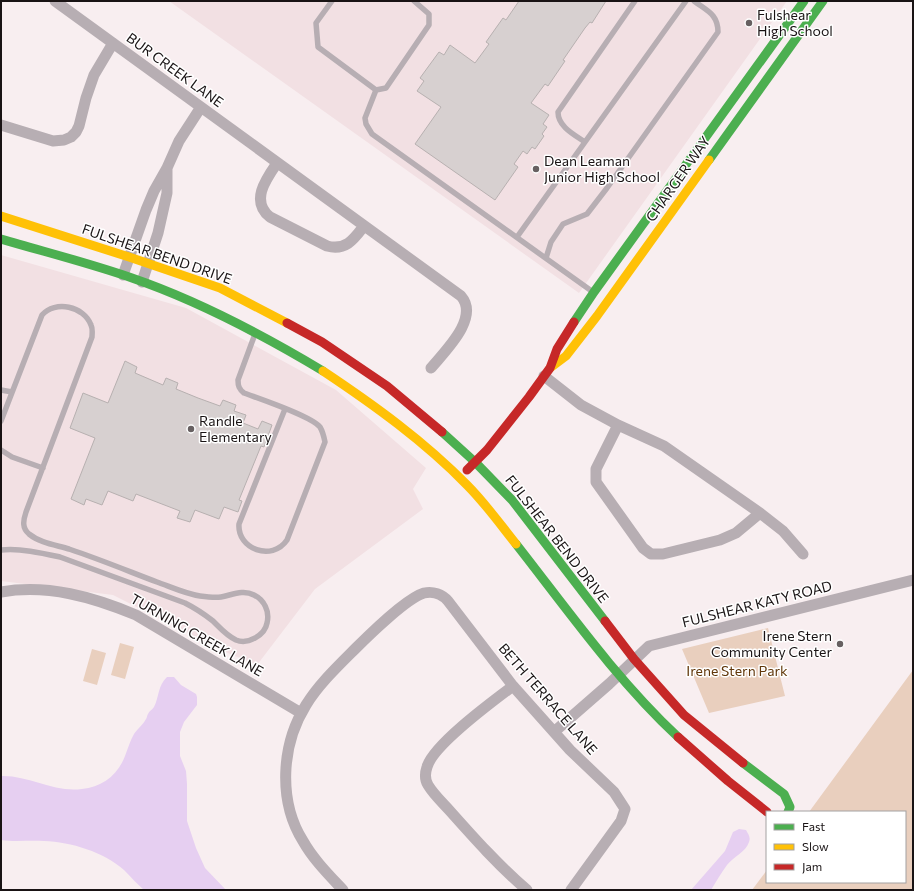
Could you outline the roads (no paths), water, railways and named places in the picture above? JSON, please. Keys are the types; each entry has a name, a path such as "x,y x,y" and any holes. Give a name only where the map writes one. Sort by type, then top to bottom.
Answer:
{"street":[{"name":"BUR CREEK LANE","path":"55,1 461,296 467,309 464,325 431,368"},
{"name":"CHARGER WAY","path":"460,478 487,450 529,397 547,372 557,349 594,292 804,1"},
{"name":"CHARGER WAY","path":"547,372 566,356 608,302 823,1"},
{"path":"1,125 53,141 64,140 71,137 79,126 94,75 113,43"},
{"path":"123,275 154,191 167,168 179,141 201,107"},
{"path":"277,163 260,194 263,210 270,217 327,246 334,248 342,247 350,243 364,226"},
{"path":"142,282 158,234 167,193 167,168"},
{"name":"FULSHEAR BEND DRIVE","path":"1,216 129,256 220,288 322,342 387,386 431,422 475,462 512,500 634,659 684,715 758,775 784,794 790,807 788,811"},
{"path":"1,239 123,275 196,304 256,332 318,368 411,435 460,478 493,515 619,675 648,708 735,788 766,811"},
{"path":"594,292 608,302"},
{"path":"547,372 581,405 618,425 664,446 760,513 783,531 803,554"},
{"path":"618,425 596,469 596,482 643,548 651,554 663,554 720,540 736,533 760,513"},
{"name":"FULSHEAR KATY ROAD","path":"554,732 650,646 913,580"},
{"name":"TURNING CREEK LANE","path":"1,592 32,589 51,591 96,600 114,606 136,615 301,713"},
{"name":"BETH TERRACE LANE","path":"301,713 316,692 363,641 416,597 423,593 432,592 439,594 448,601 513,686 586,766 614,792 625,809 621,821 571,890"},
{"path":"513,686 479,712 446,742 431,759 426,770 427,782 431,789 477,840 527,890"},
{"path":"301,713 293,734 286,768 286,790 290,812 308,849 343,890"}],"lane":[{"path":"332,1 316,23 318,47 376,90 386,88 429,25 429,14 414,1"},
{"path":"585,142 563,126 559,121 558,112 635,1"},
{"path":"517,237 686,1"},
{"path":"546,258 551,242 563,224 587,214 630,157 718,32 718,22 714,16 694,1"},
{"path":"376,90 365,118 366,124 372,134 594,292"},
{"path":"1,421 38,324 45,311 49,308 59,306 73,309 85,316 92,325 92,337 23,521 25,528 32,536 192,595 216,597 243,592 253,594 266,606 268,617 265,628 258,636 252,639 242,641 237,640 227,634 203,613 185,604 60,557 36,552 1,550"},
{"path":"256,332 238,380 238,386 244,393 285,409 310,419 315,422 324,435 325,442 287,540 279,549 268,552 252,547 245,542 239,530 239,524 285,409"},
{"path":"1,390 12,392"},
{"path":"1,450 12,457 43,468"}],"place":[{"name":"Fulshear High School","path":"749,23"},
{"name":"Dean Leaman Junior High School","path":"536,169"},
{"name":"Randle Elementary","path":"191,429"},
{"name":"Irene Stern Community Center","path":"840,644"}],"park label":[{"name":"Irene Stern Park","path":"737,671"}]}
